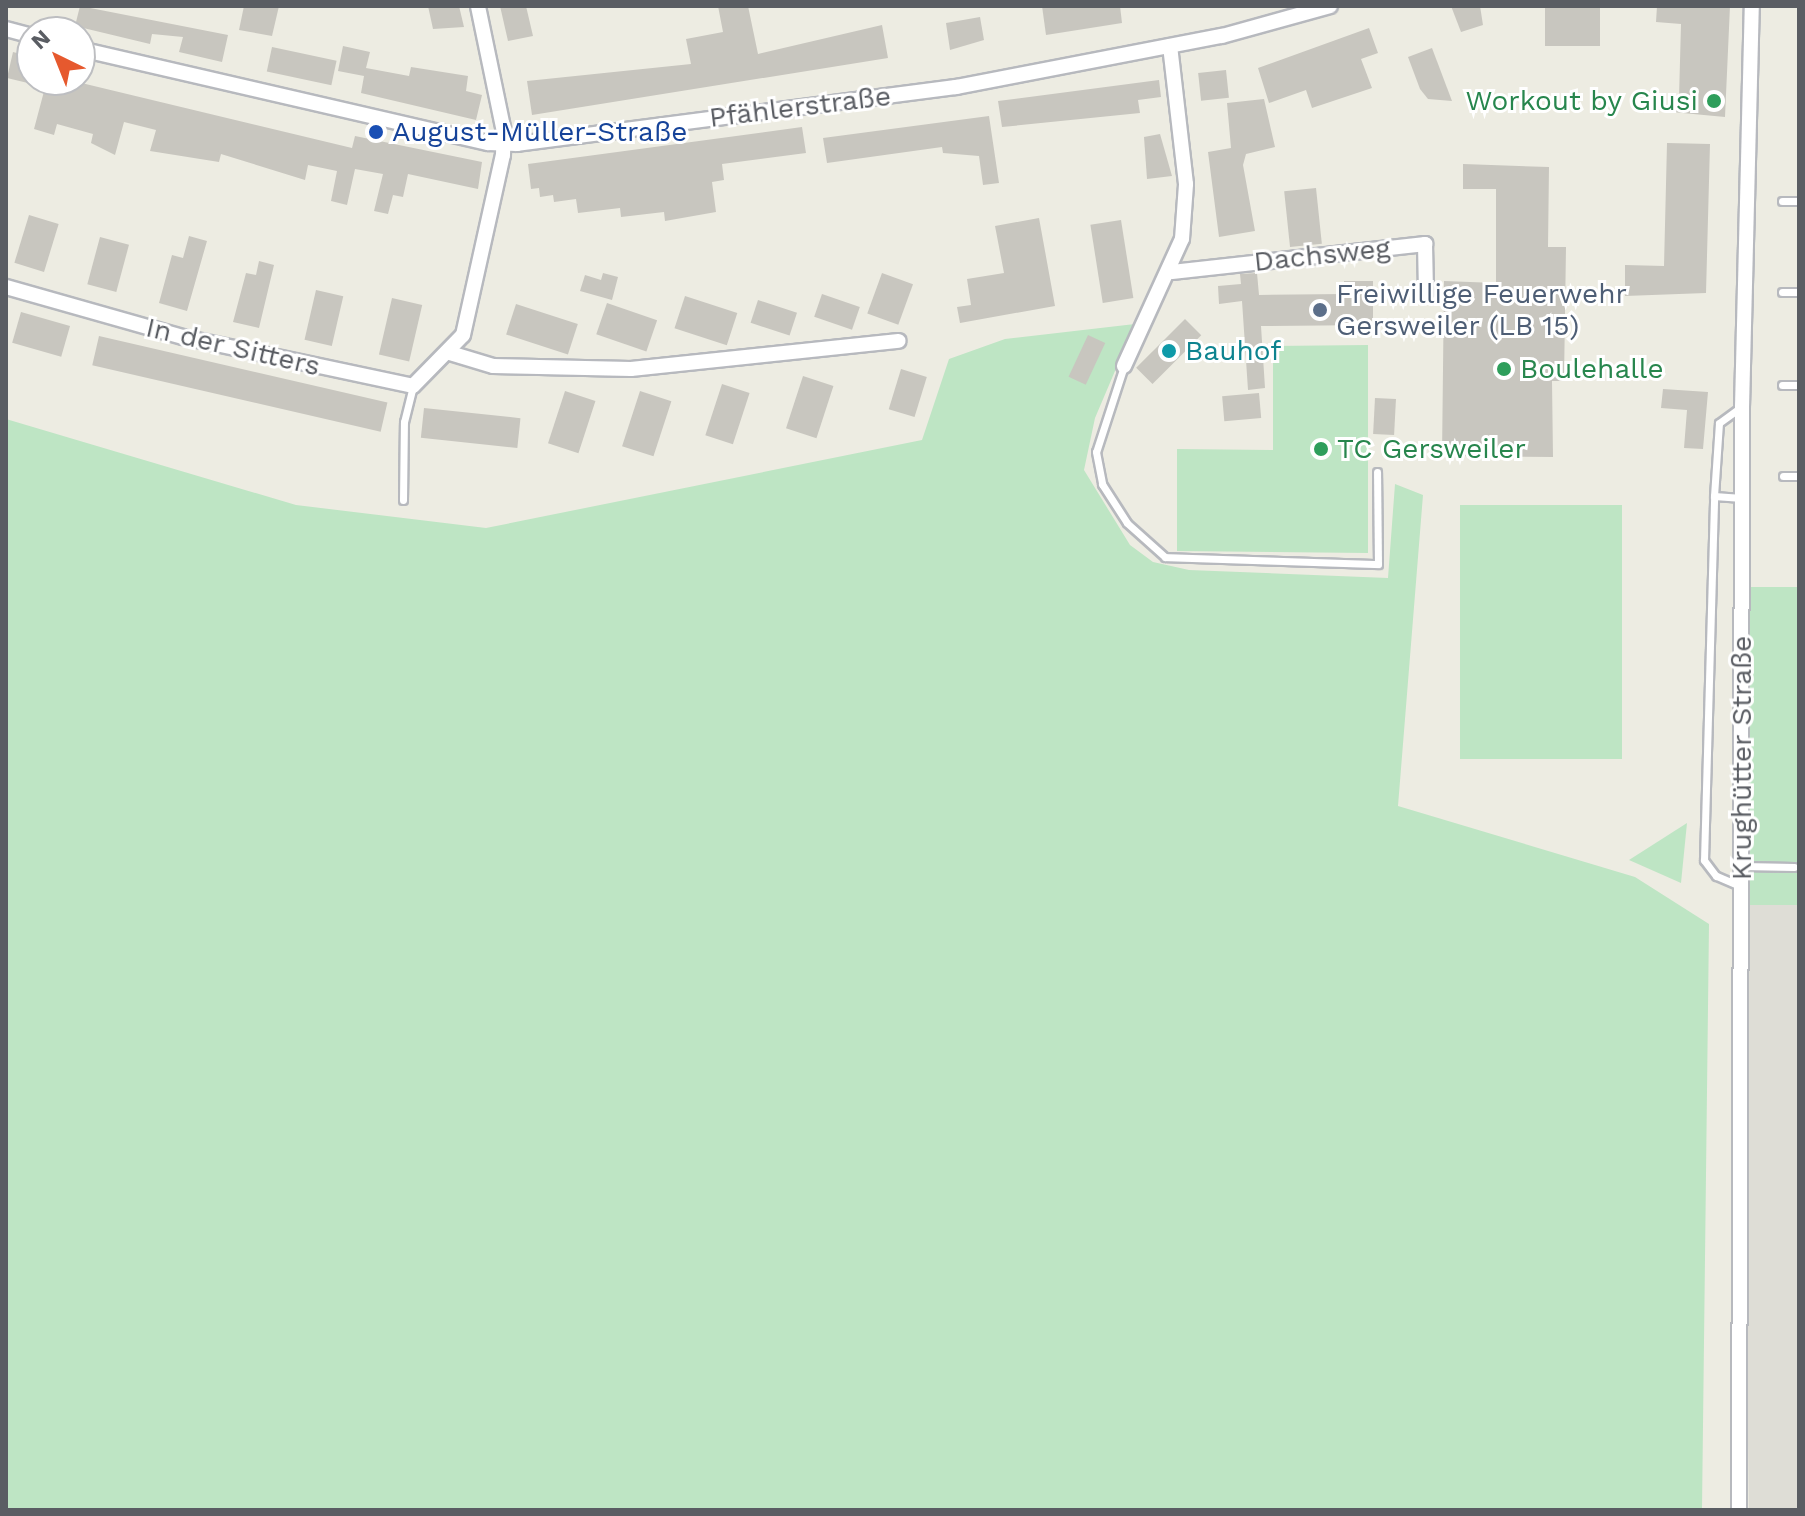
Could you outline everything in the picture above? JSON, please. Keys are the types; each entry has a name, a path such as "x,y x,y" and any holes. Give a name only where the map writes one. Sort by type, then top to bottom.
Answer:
{"street":[{"path":"413,386 450,353 473,306 504,144 478,6"},
{"name":"Pfählerstraße","path":"96,53 504,144 943,89 1170,46 1330,6"},
{"name":"Krughütter Straße","path":"1739,1510 1742,407 1752,6"},
{"path":"1124,366 1172,272 1186,184 1170,46"},
{"name":"Dachsweg","path":"1172,272 1425,244 1426,292"},
{"name":"In der Sitters","path":"6,287 183,337 413,386"},
{"path":"450,353 493,366 631,369 899,341"}],"lane":[{"path":"1782,201 1799,201"},
{"path":"1782,292 1799,292"},
{"path":"1124,366 1096,452 1102,484 1127,523 1165,557 1378,564 1377,472"},
{"path":"1782,385 1799,385"},
{"path":"403,500 404,422 413,386"},
{"path":"1742,407 1728,410 1719,423 1714,496 1704,860 1716,876 1743,886"},
{"path":"1783,476 1799,476"},
{"path":"1714,496 1742,498"},
{"path":"1742,866 1794,867"}],"shaded area":[{"path":"1740,905 1799,905 1799,1510 1749,1510"}],"green space":[{"path":"1135,324 1095,418 1084,470 1130,545 1153,562 1189,570 1388,578 1395,484 1423,495 1398,806 1635,877 1709,924 1702,1510 6,1510 6,419 296,505 486,528 922,440 949,359 1005,339"},
{"name":"TC Gersweiler","path":"1368,345 1368,553 1177,551 1177,449 1273,450 1273,346"},
{"path":"1460,505 1622,505 1622,759 1460,759"},
{"path":"1746,587 1799,587 1799,905 1746,905"},
{"path":"1687,823 1681,883 1629,860"}],"building":[{"path":"80,6 228,35 222,62 179,52 183,37 152,34 150,44 96,31 96,16 78,16"},
{"path":"244,6 279,6 272,36 239,30"},
{"path":"428,6 459,6 464,27 433,29"},
{"path":"500,6 526,6 533,36 508,41"},
{"path":"718,6 748,6 758,54 882,25 888,58 532,115 527,81 691,64 686,39 723,32"},
{"path":"1042,6 1120,6 1122,23 1046,35"},
{"path":"1451,6 1480,6 1483,25 1461,32"},
{"path":"1545,6 1600,6 1600,46 1545,46"},
{"path":"1657,6 1730,6 1725,117 1672,112 1673,98 1679,98 1681,24 1656,22"},
{"path":"980,17 984,40 950,50 946,23"},
{"path":"1369,28 1378,53 1361,59 1372,88 1312,108 1306,90 1269,103 1258,68"},
{"path":"343,46 370,52 366,68 409,76 411,67 468,76 466,91 482,95 476,120 361,93 364,76 338,71"},
{"path":"272,47 337,61 331,85 267,71"},
{"path":"1432,48 1452,101 1428,99 1420,89 1408,57"},
{"path":"13,52 16,53 16,80 7,78"},
{"path":"1226,70 1229,98 1201,101 1198,73"},
{"path":"1159,80 1161,97 1138,100 1140,113 1002,127 998,101"},
{"path":"96,86 352,148 355,136 482,162 478,189 408,174 403,197 393,195 388,214 374,211 383,174 355,169 347,205 331,201 337,171 308,165 305,180 221,154 219,162 150,151 156,130 124,122 115,155 91,143 93,134 57,124 54,135 34,129 43,96 96,96"},
{"path":"1264,99 1275,147 1246,154 1243,165 1255,231 1219,237 1208,152 1231,148 1227,103"},
{"path":"989,116 999,183 983,185 979,156 943,153 942,147 827,163 823,138"},
{"path":"802,127 806,153 722,164 724,180 712,182 716,212 665,221 664,212 621,217 620,208 578,213 576,199 554,202 553,195 540,197 539,188 531,189 528,164"},
{"path":"1160,134 1172,176 1147,179 1144,137"},
{"path":"1667,143 1710,144 1706,293 1625,296 1625,265 1664,266"},
{"name":"Boulehalle","path":"1463,164 1549,167 1548,247 1566,247 1564,381 1552,381 1553,457 1442,456 1444,281 1496,283 1496,189 1463,189"},
{"path":"1316,188 1322,244 1290,247 1284,191"},
{"path":"29,215 59,224 44,272 14,263"},
{"path":"1039,218 1055,306 960,323 957,307 971,305 967,279 1004,273 995,226"},
{"path":"1121,220 1133,298 1103,303 1090,225"},
{"path":"189,236 207,241 187,311 159,303 172,255 183,258"},
{"path":"100,237 129,245 116,292 87,284"},
{"path":"259,261 274,265 259,328 233,322 246,273 256,275"},
{"path":"603,273 618,277 612,300 580,291 585,275 601,280"},
{"path":"882,273 913,284 898,325 867,313"},
{"path":"1257,273 1259,295 1344,294 1344,281 1373,281 1373,325 1261,326 1265,388 1248,390 1242,301 1219,304 1218,286 1241,284 1240,274"},
{"path":"316,290 343,296 332,346 305,340"},
{"path":"822,294 860,307 852,330 814,317"},
{"path":"685,296 737,313 727,345 674,328"},
{"path":"392,298 422,305 409,361 379,355"},
{"path":"758,300 797,313 790,335 751,323"},
{"path":"607,303 657,320 646,351 596,334"},
{"path":"516,304 578,324 568,355 506,334"},
{"path":"21,312 70,326 61,357 12,343"},
{"name":"Bauhof","path":"1185,319 1201,335 1152,384 1136,368"},
{"path":"1088,335 1105,343 1086,385 1069,377"},
{"path":"99,336 387,403 381,432 92,365"},
{"path":"901,369 927,377 915,417 889,409"},
{"path":"803,376 833,386 816,438 786,428"},
{"path":"722,384 750,393 733,444 705,435"},
{"path":"1663,389 1708,392 1703,449 1684,448 1687,410 1661,408"},
{"path":"565,391 595,401 578,453 548,443"},
{"path":"640,391 671,401 653,456 622,446"},
{"path":"1259,393 1261,418 1224,421 1222,396"},
{"path":"1375,398 1396,399 1394,435 1373,434"},
{"path":"424,408 520,418 517,448 421,438"}],"place":[{"name":"Workout by Giusi","path":"1714,101"},
{"name":"August-Müller-Straße","path":"376,132"},
{"name":"Freiwillige Feuerwehr Gersweiler (LB 15)","path":"1320,310"},
{"name":"Bauhof","path":"1169,351"},
{"name":"Boulehalle","path":"1504,369"},
{"name":"TC Gersweiler","path":"1321,449"}]}
